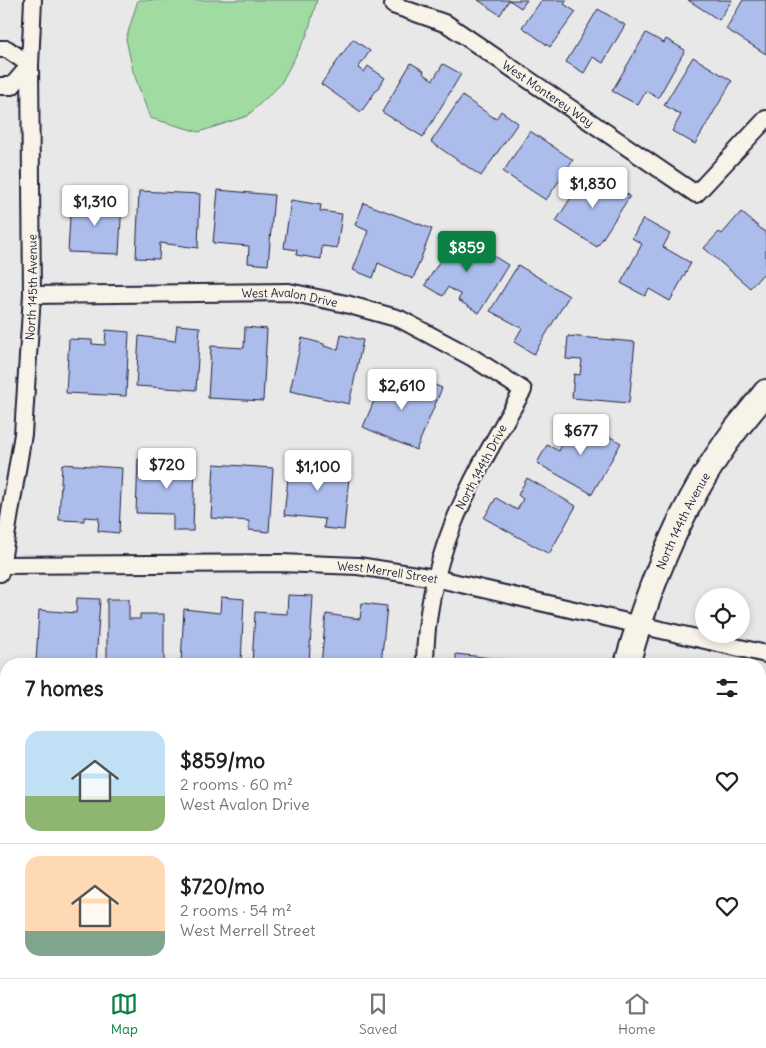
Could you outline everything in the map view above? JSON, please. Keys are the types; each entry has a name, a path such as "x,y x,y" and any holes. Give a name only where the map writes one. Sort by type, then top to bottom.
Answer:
{"main road":[{"name":"North 144th Avenue","path":"629,658 638,625 684,513 728,440 766,392"}],"street":[{"name":"North 145th Avenue","path":"0,573 24,434 32,295 30,65 34,0"},
{"name":"West Monterey Way","path":"393,5 447,24 696,194 766,119"},
{"path":"0,49 6,50 30,65 12,86 0,86"},
{"name":"West Avalon Drive","path":"32,295 289,292 346,304 400,319 473,358 524,390"},
{"name":"North 144th Drive","path":"425,658 425,638 435,578 449,530 472,480 524,390"},
{"name":"West Merrell Street","path":"0,566 280,563 358,566 435,578 766,654"}],"green space":[{"path":"138,0 317,0 307,35 280,85 247,116 199,132 150,118 133,71 126,39"}],"building":[{"path":"478,0 509,0 500,15"},
{"path":"509,0 527,0 521,8"},
{"path":"542,0 567,0 564,4 576,12 550,47 522,27"},
{"path":"688,0 732,0 719,20"},
{"path":"743,0 766,0 766,54 726,29"},
{"path":"598,9 625,25 603,63 593,57 584,73 566,62"},
{"path":"646,33 664,43 666,39 685,50 658,98 646,91 638,105 612,91"},
{"path":"353,39 370,51 358,68 364,72 368,66 385,78 361,112 321,84"},
{"path":"693,57 732,81 695,144 672,131 681,115 664,105"},
{"path":"411,63 424,71 423,73 433,80 443,64 461,74 423,137 382,112"},
{"path":"462,96 496,119 501,111 518,123 481,176 431,142"},
{"path":"530,131 573,160 546,200 503,172"},
{"path":"588,171 630,196 597,247 556,221"},
{"path":"218,190 274,195 268,265 248,263 249,246 213,243"},
{"path":"139,191 200,194 198,248 160,243 159,259 136,258"},
{"path":"71,199 122,202 119,254 68,252"},
{"path":"291,200 321,205 320,211 342,214 337,248 322,246 321,259 296,255 297,250 284,248"},
{"path":"364,203 432,229 413,279 378,263 373,278 353,270 368,231 355,225"},
{"path":"741,212 766,233 766,271 750,288 704,248 719,232 722,234"},
{"path":"643,219 670,234 663,247 691,263 670,301 649,289 645,296 621,283 642,244 632,238"},
{"path":"457,233 508,265 479,313 458,300 461,295 448,287 443,296 425,285"},
{"path":"518,265 569,296 534,354 514,342 522,328 490,311"},
{"path":"177,325 200,327 196,390 136,386 139,336 175,341"},
{"path":"245,327 267,329 263,401 208,398 211,346 244,348"},
{"path":"106,330 129,332 126,396 66,393 69,339 92,340 92,344 105,345"},
{"path":"341,335 363,340 349,404 290,391 302,338 338,350"},
{"path":"568,336 635,342 629,403 572,398 574,374 580,375 582,360 566,359"},
{"path":"385,375 404,383 402,387 415,393 421,379 442,388 416,450 363,427"},
{"path":"574,417 621,443 592,494 537,463 547,445 559,451"},
{"path":"138,459 195,461 193,531 173,531 173,514 136,513"},
{"path":"290,460 350,466 344,530 324,528 325,519 284,515"},
{"path":"62,464 122,468 119,533 98,531 99,518 84,517 84,521 59,520"},
{"path":"214,464 273,468 269,532 249,530 249,521 211,518"},
{"path":"527,478 576,506 549,554 484,518 496,498 517,510 523,499 518,495"},
{"path":"288,595 313,596 309,658 252,658 255,612 287,614"},
{"path":"221,597 244,599 241,658 181,658 184,609 220,613"},
{"path":"77,598 100,599 96,658 36,658 39,610 76,613"},
{"path":"107,599 129,599 129,619 140,619 140,614 164,614 164,658 107,658"},
{"path":"362,603 387,606 382,658 322,658 326,614 360,619"},
{"path":"456,654 492,658 456,658"}]}
